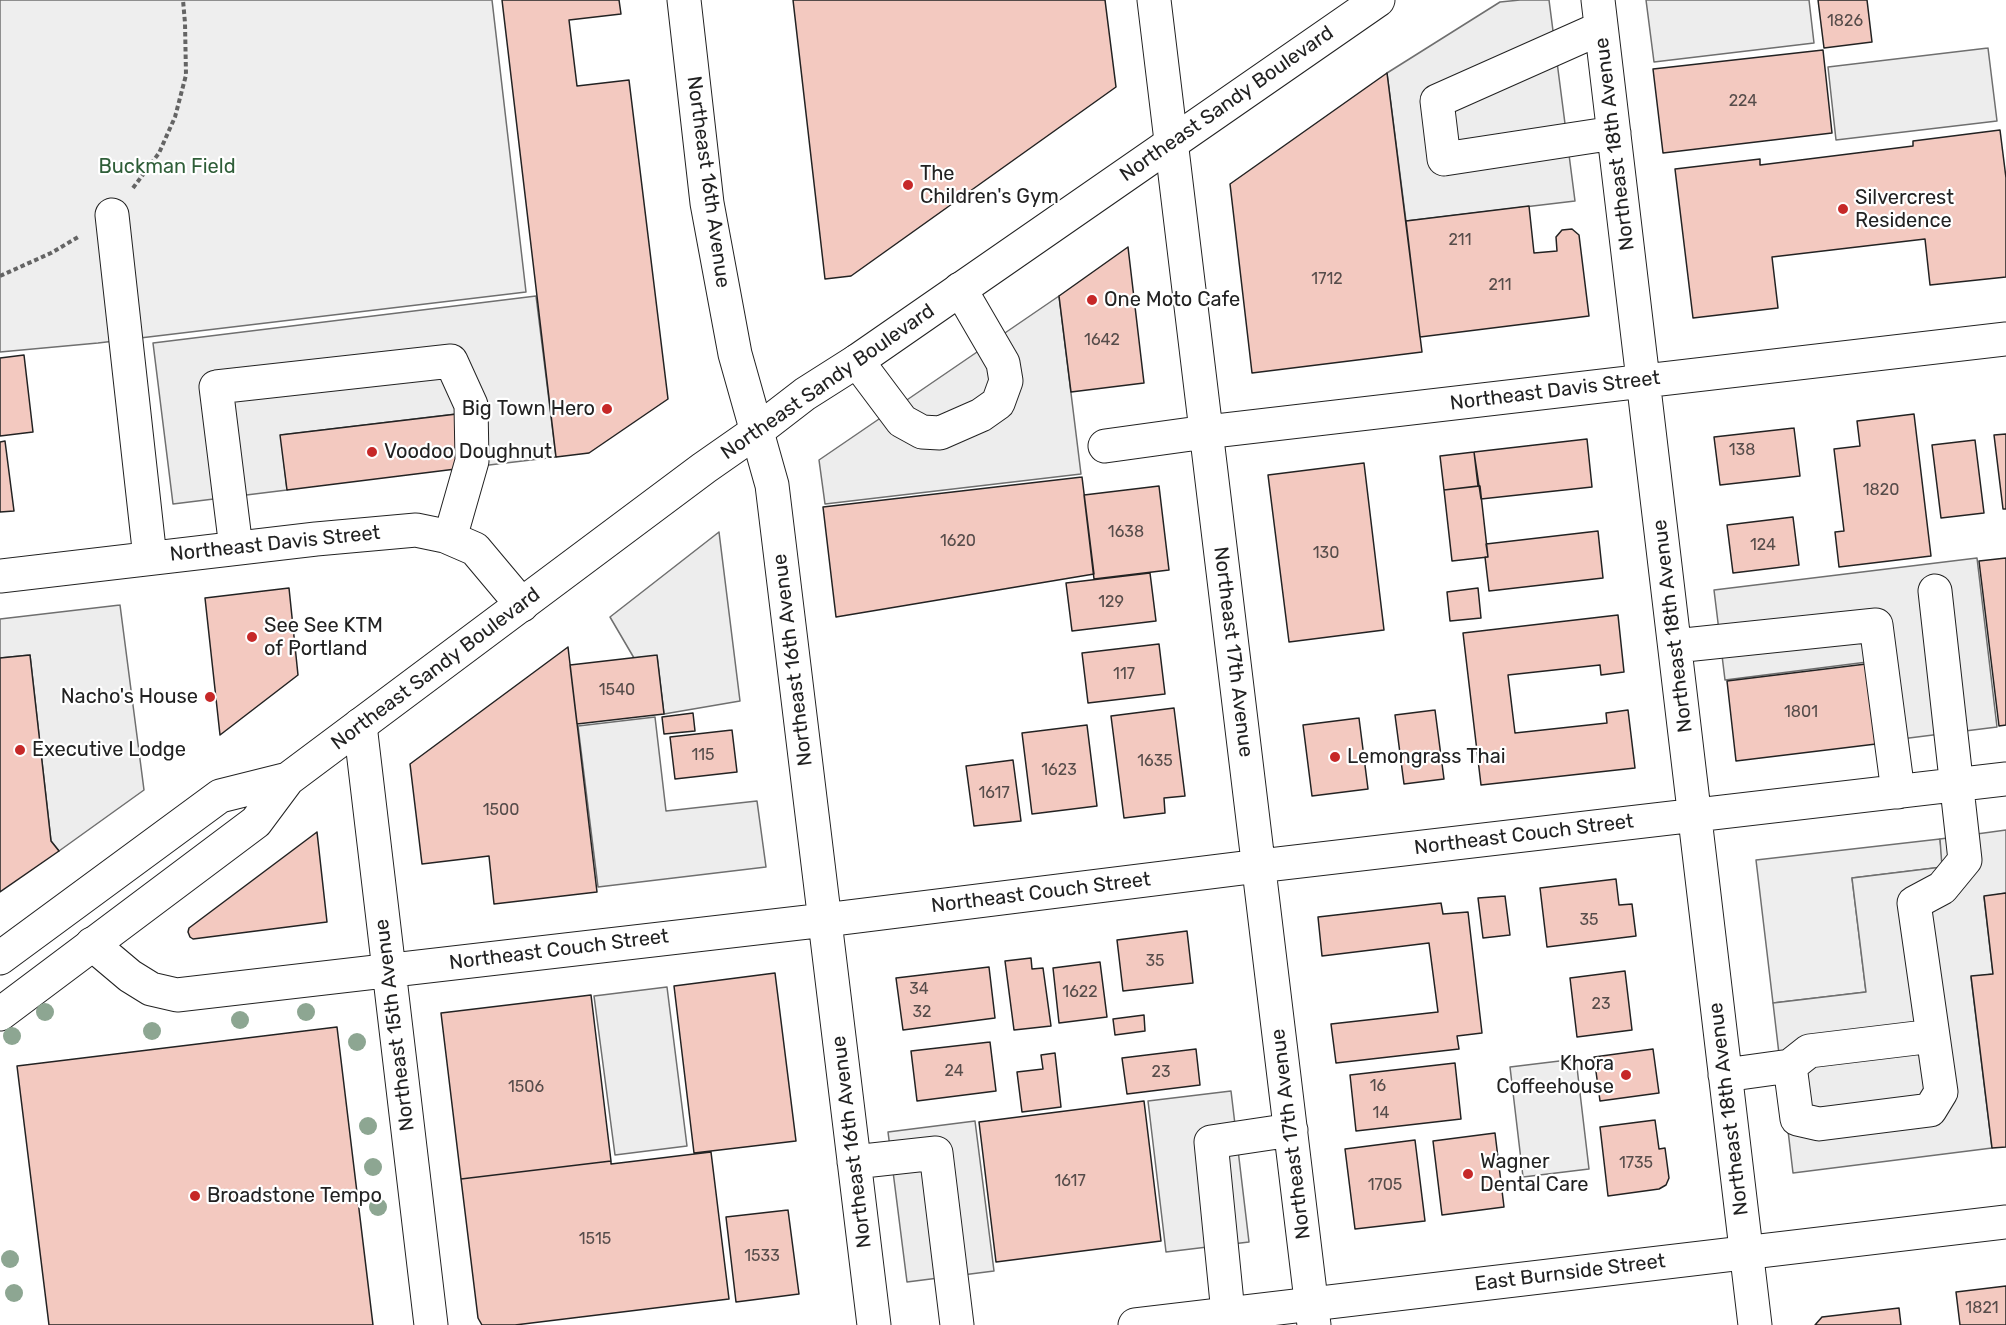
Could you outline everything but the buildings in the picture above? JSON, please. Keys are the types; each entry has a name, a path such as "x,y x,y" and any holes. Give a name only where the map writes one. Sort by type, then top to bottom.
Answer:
{"street":[{"name":"Northeast 16th Avenue","path":"684,0 707,203 735,354 772,485 874,1325"},
{"name":"Northeast 17th Avenue","path":"1154,0 1312,1314"},
{"name":"Northeast Sandy Boulevard","path":"0,1014 256,822 288,779 704,468 805,394 857,361 1378,0"},
{"path":"1599,14 1437,101 1444,159 1614,133"},
{"name":"Northeast 18th Avenue","path":"1599,14 1755,1325"},
{"path":"112,215 150,558"},
{"path":"857,361 902,422 922,432 940,433 981,416 998,403 1006,381 1005,372 993,342 960,289"},
{"name":"Northeast Davis Street","path":"1105,446 1206,432 2006,339"},
{"path":"236,549 216,387 451,361 471,405 471,461 450,538"},
{"name":"Northeast Davis Street","path":"0,576 416,530 450,538 475,549 522,605"},
{"path":"1790,1066 1797,1119 1819,1124 1930,1110 1941,1092 1914,903 1942,888 1965,860 1935,591"},
{"path":"1675,646 1876,625 1898,792"},
{"name":"Northeast 15th Avenue","path":"360,725 430,1325"},
{"name":"Northeast Sandy Boulevard","path":"0,958 220,796 288,779"},
{"name":"Northeast Couch Street","path":"92,944 130,976 151,989 177,995 2006,779"},
{"path":"1725,1075 1790,1066 1809,1051 1933,1036"},
{"path":"1228,1314 1211,1142 1291,1130"},
{"path":"854,1162 936,1153 957,1325"},
{"name":"East Burnside Street","path":"1135,1325 1228,1314 1312,1314 1746,1252 2006,1222"}],"path":[{"path":"0,276 51,253 109,219 159,153 175,117 186,75 183,0"}],"green space":[{"name":"Buckman Field","path":"0,0 492,0 526,292 98,343 0,352"},
{"path":"1940,839 1943,867 1852,878 1866,992 1773,1003 1756,860"}],"shaded area":[{"path":"1549,0 1575,201 1406,221 1387,73 1500,2"},
{"path":"1646,0 1809,0 1814,43 1654,62"},
{"path":"1988,48 1997,121 1836,140 1828,67"},
{"path":"536,296 556,457 464,468 456,414 281,435 287,490 173,504 153,343"},
{"path":"1059,296 1081,474 825,504 819,460"},
{"path":"719,532 740,701 664,714 657,656 634,658 610,617"},
{"path":"1977,558 1997,727 1901,739 1891,659 1725,680 1714,590"},
{"path":"120,605 144,790 59,851 51,841 30,655 0,658 0,619"},
{"path":"655,717 666,811 757,801 766,867 598,887 578,726"},
{"path":"2006,830 2006,893 1984,897 1993,974 1971,977 1992,1148 1793,1173 1773,1003 1866,992 1852,878 1942,867 1940,839"},
{"path":"667,987 687,1146 615,1155 594,996"},
{"path":"1576,1059 1589,1169 1523,1177 1510,1067"},
{"path":"1231,1091 1249,1242 1166,1252 1148,1101"},
{"path":"975,1121 994,1271 907,1282 888,1132"}],"place":[{"name":"The Children's Gym","path":"908,185"},
{"name":"Silvercrest Residence","path":"1843,209"},
{"name":"One Moto Cafe","path":"1092,300"},
{"name":"Big Town Hero","path":"607,409"},
{"name":"Voodoo Doughnut","path":"372,452"},
{"name":"See See KTM of Portland","path":"252,637"},
{"name":"Nacho's House","path":"210,697"},
{"name":"Executive Lodge","path":"20,750"},
{"name":"Lemongrass Thai","path":"1335,757"},
{"name":"Khora Coffeehouse","path":"1626,1075"},
{"name":"Wagner Dental Care","path":"1468,1174"},
{"name":"Broadstone Tempo","path":"195,1196"}]}
